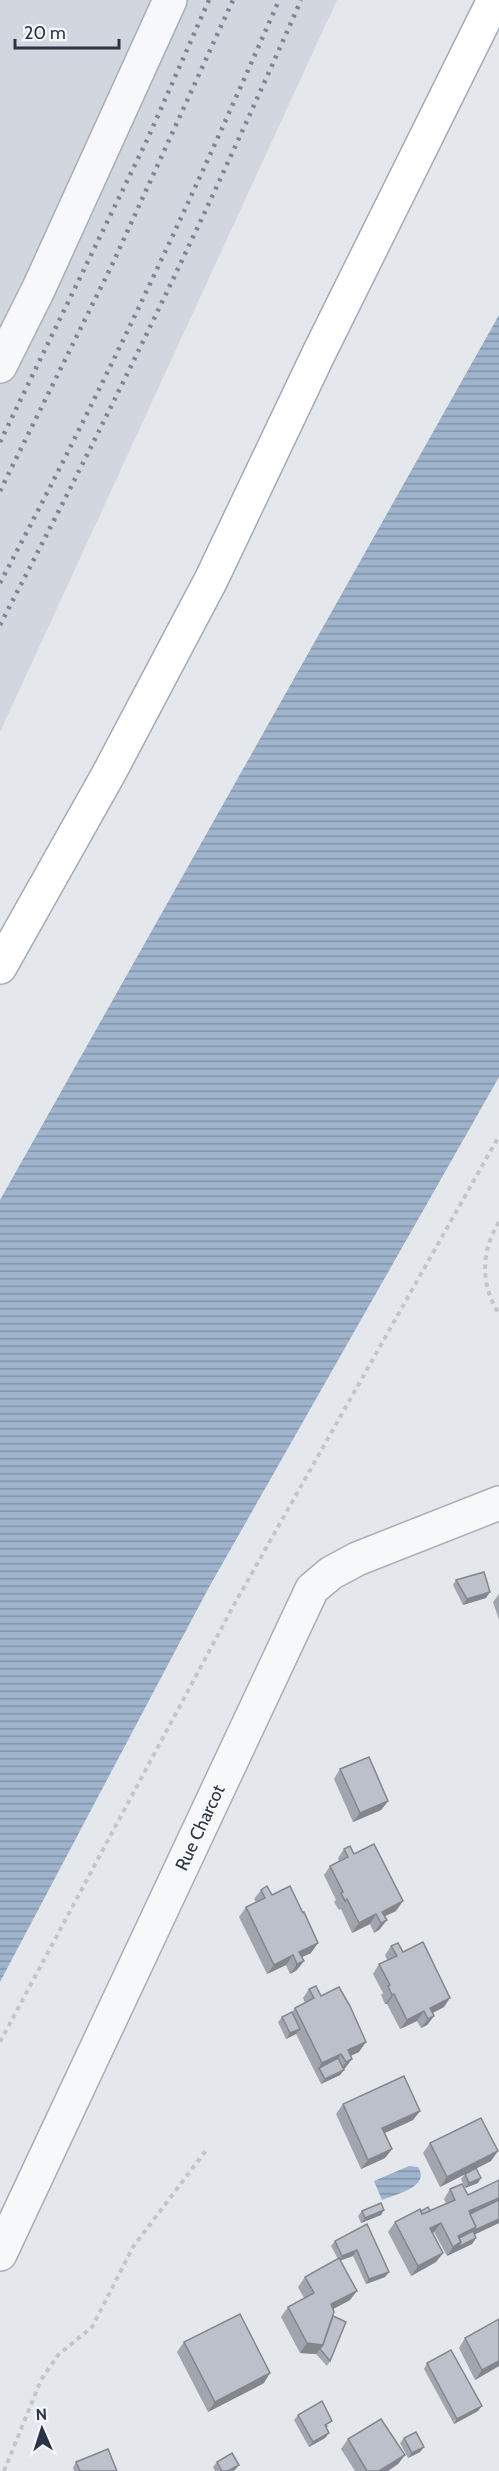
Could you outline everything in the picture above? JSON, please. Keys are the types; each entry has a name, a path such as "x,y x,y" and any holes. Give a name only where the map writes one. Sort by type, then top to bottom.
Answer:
{"main road":[{"path":"0,967 108,775 211,579 318,355 494,0"}],"street":[{"path":"0,366 39,288 170,0"},
{"name":"Rue Charcot","path":"0,2254 312,1589 331,1573 357,1559 499,1503"}],"path":[{"path":"0,2042 235,1603 499,1136"},
{"path":"499,1222 492,1234 484,1267 492,1303 499,1314"},
{"path":"4,2471 41,2380 58,2355 92,2326 133,2247 207,2149"}],"shaded area":[{"path":"0,0 337,0 0,732"}],"water":[{"path":"499,315 499,1077 208,1589 0,1982 0,1200"},
{"path":"409,2166 418,2167 421,2174 420,2180 410,2189 382,2200 374,2181"}],"building":[{"path":"484,1572 490,1592 467,1599 456,1580"},
{"path":"369,1757 388,1801 360,1813 340,1769"},
{"path":"374,1844 403,1901 382,1912 387,1920 381,1923 376,1914 359,1923 347,1899 345,1901 330,1866 348,1857 344,1849 350,1846 354,1854"},
{"path":"267,1886 272,1895 290,1886 304,1912 318,1943 299,1952 304,1961 297,1964 293,1955 274,1965 246,1907 265,1898 261,1890"},
{"path":"423,1942 450,1998 430,2008 434,2016 428,2019 424,2011 407,2020 394,1994 392,1995 388,1986 390,1985 379,1964 397,1956 391,1946 398,1943 403,1952"},
{"path":"316,1986 321,1996 339,1987 366,2042 348,2050 352,2059 346,2062 341,2054 322,2063 295,2008 314,1998 309,1989"},
{"path":"292,2012 300,2029 290,2033 282,2017"},
{"path":"338,2058 344,2070 325,2079 319,2068"},
{"path":"404,2076 420,2111 382,2128 392,2149 368,2160 343,2104"},
{"path":"481,2118 498,2151 447,2177 430,2143"},
{"path":"476,2168 481,2178 469,2183 465,2174"},
{"path":"499,2180 499,2198 469,2211 476,2227 458,2236 461,2242 453,2247 441,2223 430,2228 443,2253 418,2266 395,2222 420,2209 422,2214 455,2200 450,2189 462,2184 468,2195"},
{"path":"499,2200 499,2219 473,2231 476,2227 470,2214"},
{"path":"381,2203 384,2210 365,2218 362,2211"},
{"path":"428,2207 430,2211 422,2214 421,2211"},
{"path":"367,2224 389,2272 369,2279 357,2250 342,2256 335,2241"},
{"path":"473,2231 476,2238 458,2247 461,2242 459,2238"},
{"path":"339,2258 357,2291 331,2304 334,2312 323,2345 307,2343 288,2307 314,2293 305,2277"},
{"path":"240,2314 270,2373 215,2402 184,2342"},
{"path":"333,2316 346,2322 330,2361 320,2349"},
{"path":"499,2319 499,2361 482,2370 465,2338"},
{"path":"451,2350 482,2406 457,2419 427,2363"},
{"path":"322,2401 332,2421 325,2425 329,2433 313,2442 298,2415"},
{"path":"381,2419 405,2455 379,2471 367,2471 348,2439"},
{"path":"416,2432 424,2447 412,2453 404,2438"},
{"path":"108,2449 117,2471 80,2471 76,2462"},
{"path":"232,2453 239,2465 228,2471 222,2471 217,2462"}],"railway":[{"path":"0,442 148,138 209,0"},
{"path":"0,491 112,265 233,0"},
{"path":"0,583 145,294 279,0"},
{"path":"0,625 156,315 301,0"}]}
